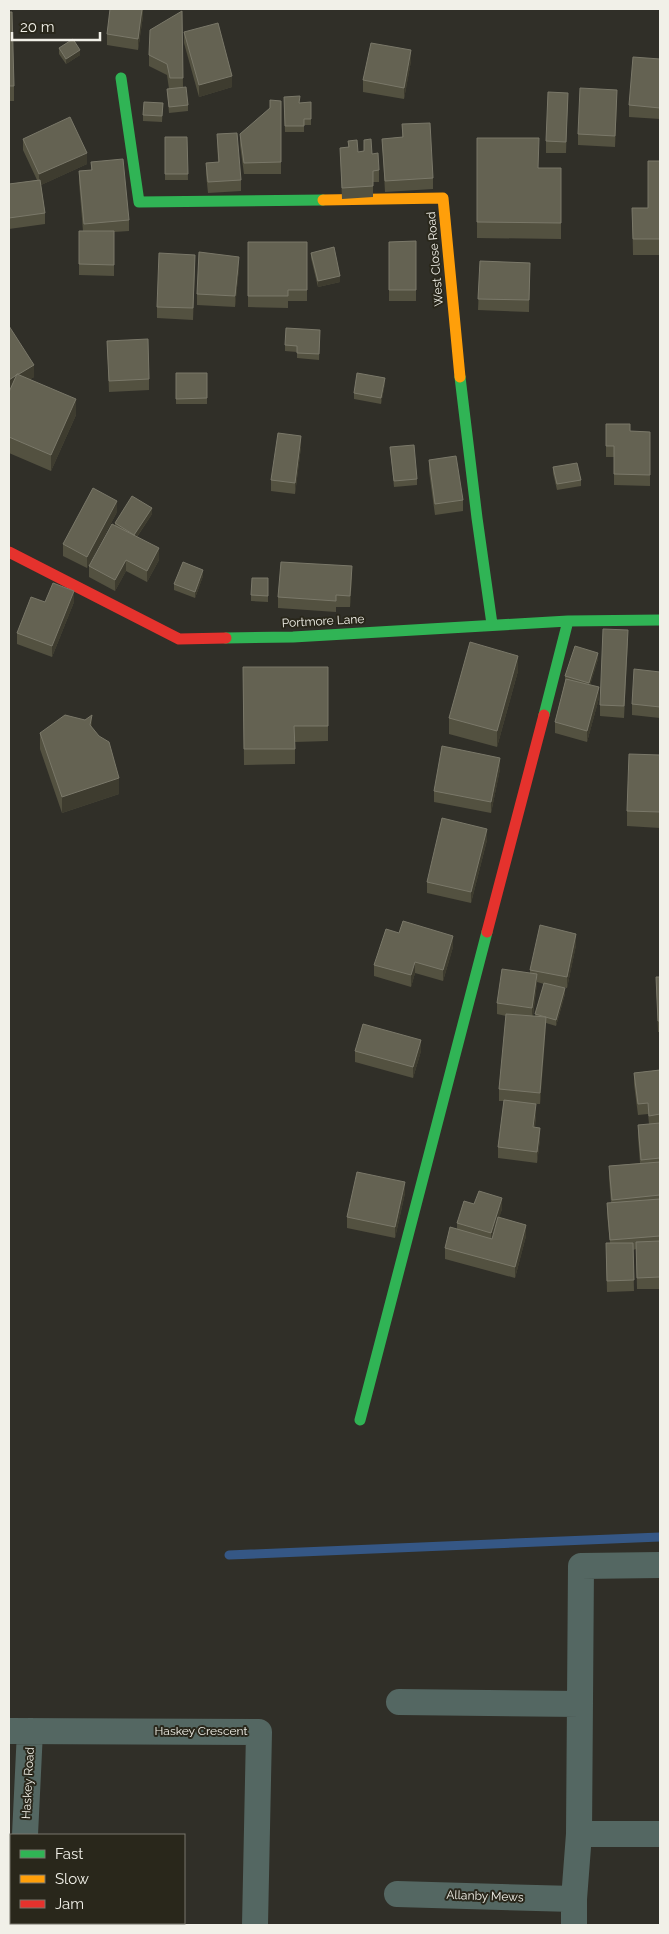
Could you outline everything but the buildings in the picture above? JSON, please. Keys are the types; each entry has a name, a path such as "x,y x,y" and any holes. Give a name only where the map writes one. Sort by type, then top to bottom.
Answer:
{"street":[{"name":"West Close Road","path":"121,78 139,202 443,198 461,386 479,536 492,624"},
{"name":"Portmore Lane","path":"9,552 179,639 294,637 492,624 660,620"},
{"path":"360,1420 568,621"},
{"path":"574,1925 574,1899 580,1834 582,1566 660,1565"},
{"path":"399,1702 580,1704"},
{"name":"Haskey Road","path":"20,1731 25,1834"},
{"name":"Haskey Crescent","path":"20,1731 259,1732 255,1925"},
{"path":"580,1834 660,1834"},
{"name":"Allanby Mews","path":"397,1894 574,1899"}],"waterway":[{"path":"229,1555 660,1537"}],"traffic: fast":[{"path":"121,78 139,202 323,200"},
{"path":"460,377 492,624"},
{"path":"226,638 293,637 568,621 660,620"},
{"path":"544,715 568,621"},
{"path":"360,1420 487,932"}],"traffic: slow":[{"path":"323,200 443,198 460,377"}],"traffic: jam":[{"path":"9,552 179,639 226,638"},
{"path":"487,932 544,715"}]}
